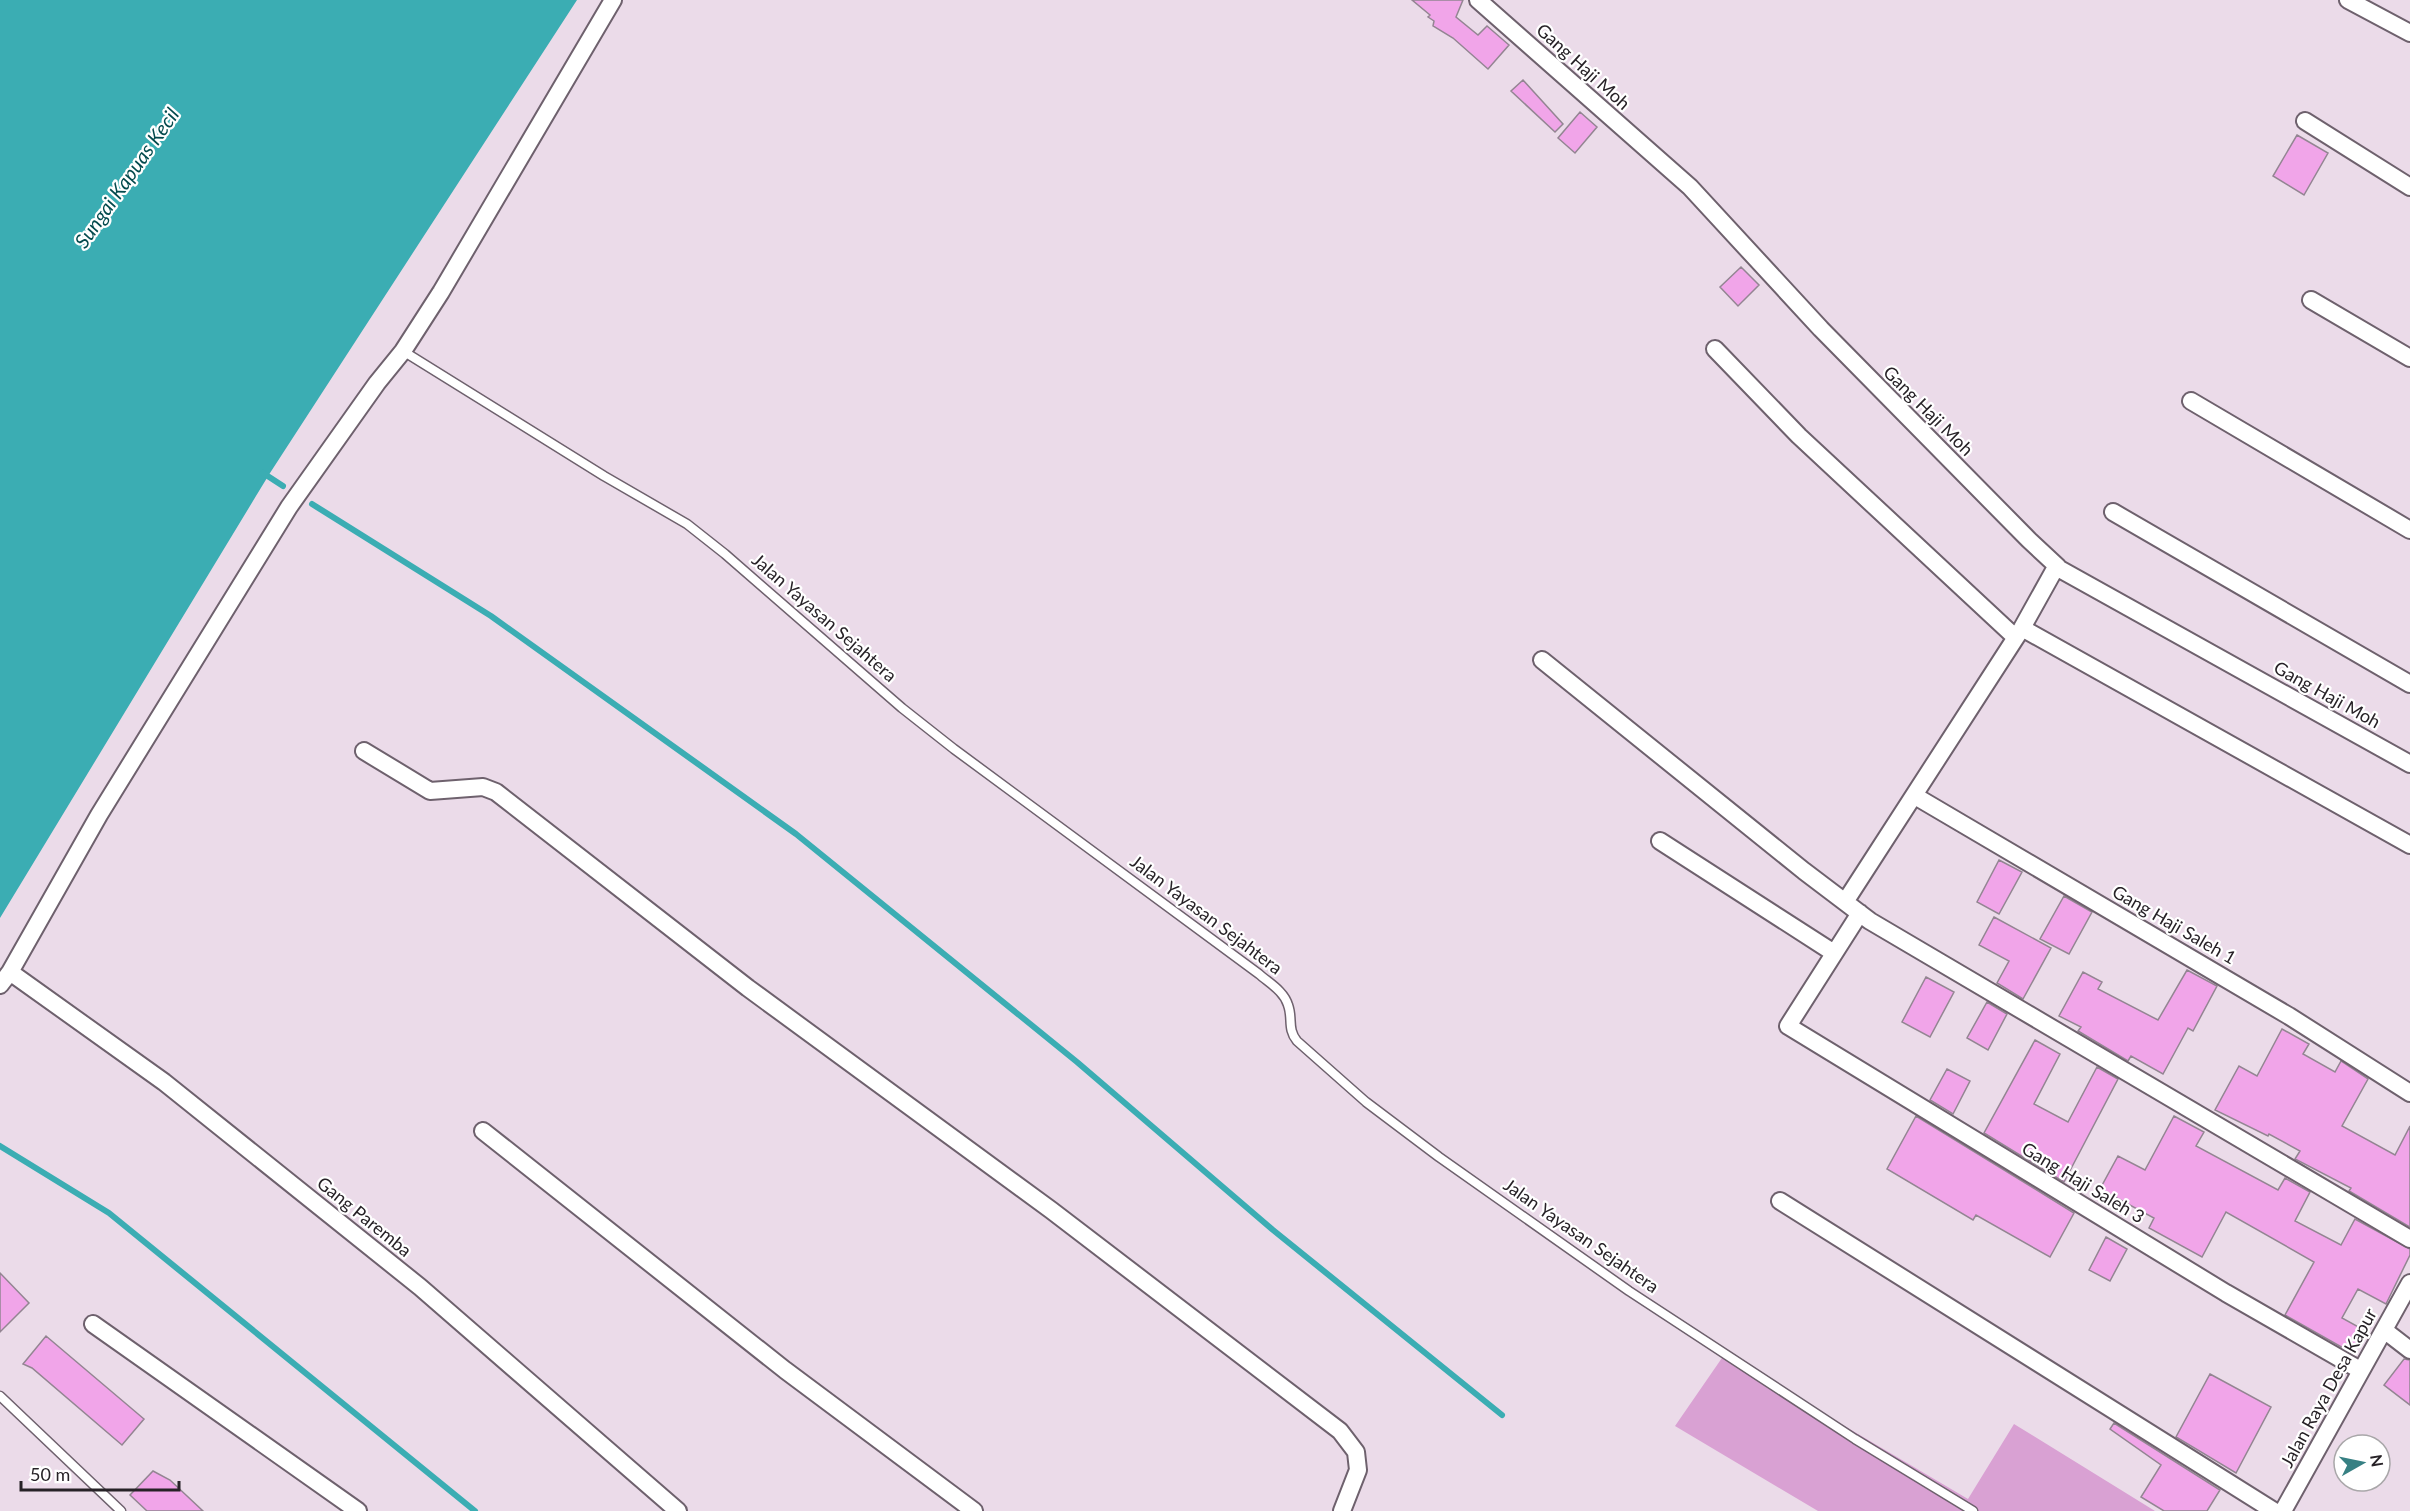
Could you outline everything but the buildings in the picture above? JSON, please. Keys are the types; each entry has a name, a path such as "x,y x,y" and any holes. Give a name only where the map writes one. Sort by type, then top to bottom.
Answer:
{"street":[{"path":"5,979 99,815 289,507 377,383 403,351 483,223 613,0"},
{"name":"Gang Haji Moh","path":"1478,0 1690,187 1821,329 2058,567 2056,567 2410,764"},
{"path":"2348,0 2410,33"},
{"path":"2305,121 2410,187"},
{"path":"2311,300 2410,358"},
{"path":"1715,349 1799,436 2018,633 2410,845"},
{"path":"2191,401 2410,530"},
{"path":"2113,512 2410,684"},
{"path":"1845,902 2018,633 2056,567"},
{"path":"1542,660 1860,913 1964,978 2410,1239"},
{"path":"364,751 430,791 483,787 496,792 703,954 1051,1210 1340,1431 1356,1452 1358,1470 1342,1511"},
{"name":"Gang Haji Saleh 1","path":"1915,796 2289,1016 2410,1093"},
{"path":"1660,841 1834,953 1860,913"},
{"name":"Gang Haji Saleh 3","path":"1834,953 1788,1026 2216,1287 2360,1370"},
{"name":"Gang Paremba","path":"5,979 164,1082 420,1287 678,1511"},
{"path":"483,1131 785,1370 974,1511"},
{"path":"1780,1201 2274,1511"},
{"name":"Jalan Raya Desa Kapur","path":"2283,1511 2410,1283"},
{"path":"93,1324 358,1511"},
{"path":"2384,1330 2410,1350"}],"lane":[{"name":"Jalan Yayasan Sejahtera","path":"403,351 604,476 687,524 945,742 1259,974 1280,992 1287,1003 1290,1029 1297,1041 1366,1102 1439,1157 1653,1307 1855,1439 1973,1511"},
{"path":"0,1396 121,1511"}],"shaded area":[{"path":"1724,1355 1968,1499 2014,1424 2155,1511 1818,1511 1675,1426"}],"water":[{"name":"Sungai Kapuas Kecil","path":"0,0 577,0 270,473 0,918"}],"waterway":[{"path":"263,473 283,486"},
{"path":"312,504 491,616 796,834 1077,1062 1273,1230 1502,1415"},
{"path":"0,1146 109,1213 475,1511"}]}
